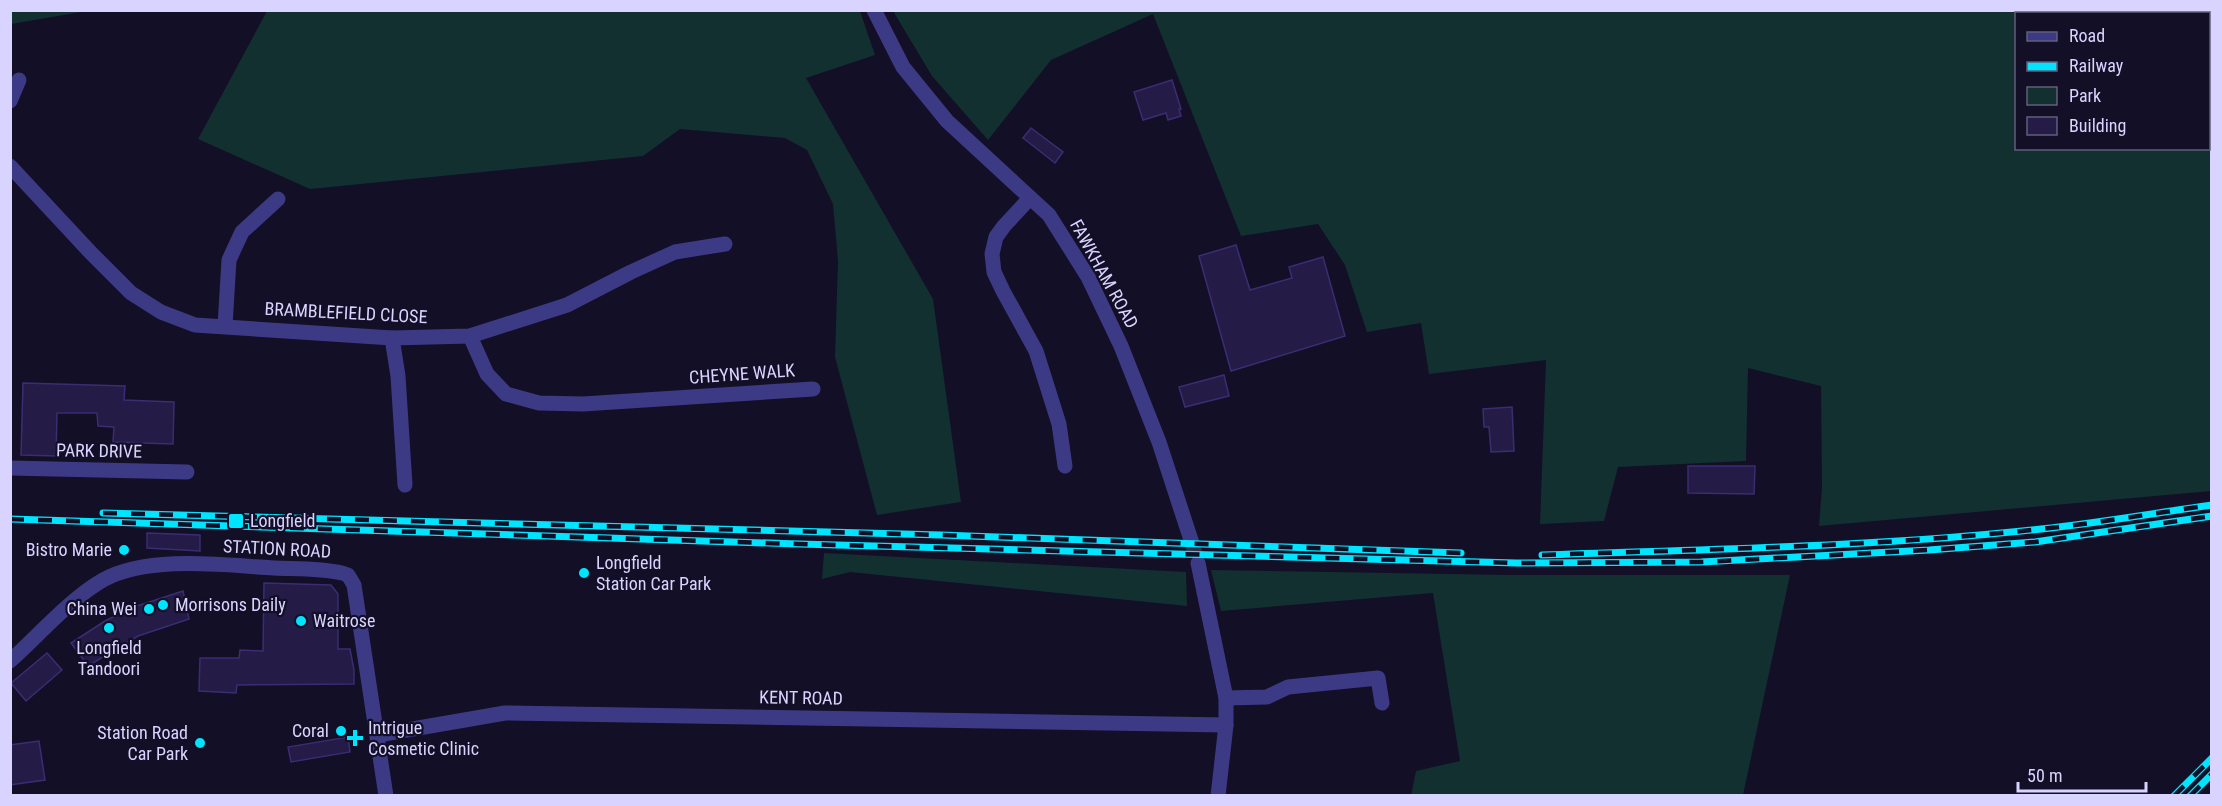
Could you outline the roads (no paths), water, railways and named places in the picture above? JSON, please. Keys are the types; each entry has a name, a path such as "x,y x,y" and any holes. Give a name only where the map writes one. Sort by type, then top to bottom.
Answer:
{"street":[{"name":"FAWKHAM ROAD","path":"874,10 903,67 947,121 1049,215 1088,277 1121,346 1160,442 1191,540"},
{"path":"10,101 19,80"},
{"name":"BRAMBLEFIELD CLOSE","path":"10,166 92,254 131,292 161,312 195,325 392,338 470,336 567,304 675,252 725,244"},
{"path":"1030,198 996,237 992,254 994,272 1036,351 1059,424 1065,466"},
{"path":"225,326 229,260 242,232 278,199"},
{"name":"CHEYNE WALK","path":"470,336 487,374 506,394 539,403 583,404 813,389"},
{"path":"392,338 398,376 405,485"},
{"name":"PARK DRIVE","path":"10,468 187,472"},
{"path":"1198,563 1226,698 1226,724 1218,795"},
{"name":"STATION ROAD","path":"10,661 79,597 102,581 133,569 169,565 236,566 336,571 348,575 354,585 386,795"},
{"path":"1226,698 1267,697 1288,687 1378,678 1382,703"},
{"name":"KENT ROAD","path":"378,735 505,713 1226,724"}],"tunnel":[{"path":"1191,540 1198,563"}],"railway":[{"path":"1542,555 1916,540 2062,527 2212,505"},
{"path":"103,513 941,535 1461,553"},
{"path":"10,519 799,544 1517,563 1701,562 1929,550 2035,542 2212,516"},
{"path":"2174,796 2212,758"},
{"path":"2190,796 2212,774"}],"place":[{"name":"Longfield","path":"236,521"},
{"name":"Bistro Marie","path":"124,550"},
{"name":"Longfield Station Car Park","path":"584,573"},
{"name":"Morrisons Daily","path":"163,605"},
{"name":"China Wei","path":"149,609"},
{"name":"Waitrose","path":"301,621"},
{"name":"Longfield Tandoori","path":"109,628"},
{"name":"Coral","path":"341,731"},
{"name":"Intrigue Cosmetic Clinic","path":"355,738"},
{"name":"Station Road Car Park","path":"200,743"}]}
